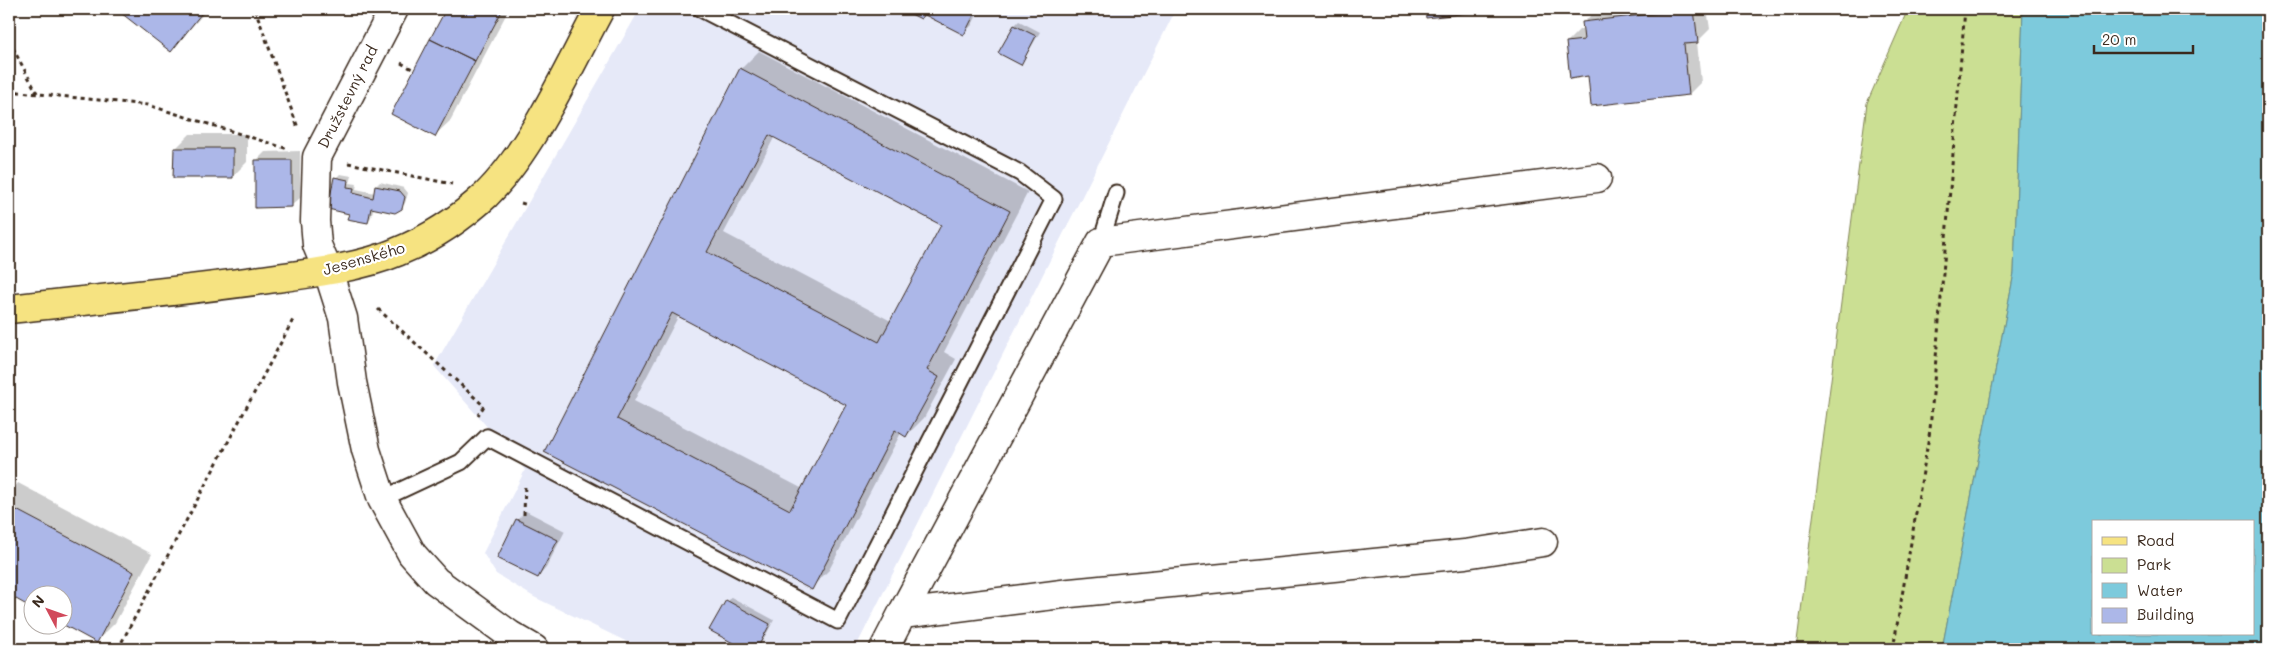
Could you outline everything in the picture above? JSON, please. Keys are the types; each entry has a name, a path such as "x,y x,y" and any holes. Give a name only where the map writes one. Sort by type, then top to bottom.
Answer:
{"main road":[{"name":"Jesenského","path":"9,309 246,283 328,271 396,253 429,237 460,218 487,194 524,147 600,9"}],"street":[{"name":"Družstevný rad","path":"390,10 312,156 317,245 328,271 343,318 352,382 366,450 382,499 412,554 436,581 510,635 534,649"},
{"path":"884,649 1101,242 1597,178"},
{"path":"902,614 1070,593 1465,554 1543,542"}],"lane":[{"path":"382,499 461,462 487,437 838,621 1054,199 1020,174 700,9"},
{"path":"1101,242 1116,193"}],"path":[{"path":"255,9 312,156"},
{"path":"1893,649 1930,430 1964,9"},
{"path":"9,41 37,94"},
{"path":"9,91 148,105 312,156 452,184 487,194"},
{"path":"378,309 484,406 474,421"},
{"path":"118,649 294,318"},
{"path":"524,515 525,480"}],"shaded area":[{"path":"640,9 1174,9 1175,11 855,649 642,649 534,597 496,574 483,553 525,470 434,366"}],"green space":[{"path":"1908,9 2023,9 2014,273 1942,649 1796,649 1867,103"}],"water":[{"path":"2023,9 2268,9 2268,649 1942,649 2014,273"}],"building":[{"path":"116,9 205,9 171,52"},
{"path":"446,9 503,9 475,61 430,39"},
{"path":"901,9 926,9 921,19"},
{"path":"926,9 977,9 964,35 923,14"},
{"path":"1425,9 1476,9 1477,12 1426,18"},
{"path":"1694,9 1698,43 1684,44 1689,95 1591,106 1588,76 1570,79 1566,42 1584,40 1582,22"},
{"path":"1014,25 1036,36 1021,65 998,53"},
{"path":"430,39 475,61 435,137 391,114"},
{"path":"740,68 1010,211 927,370 939,377 906,437 895,430 812,590 544,452","holes":["769,135 941,225 879,342 707,252","672,313 846,405 790,510 617,419"]},
{"path":"174,148 233,148 233,178 173,178"},
{"path":"255,160 292,160 292,207 255,208"},
{"path":"334,177 348,180 347,187 354,188 353,193 373,198 375,186 400,191 405,197 402,209 395,213 371,208 368,223 347,219 349,214 328,209"},
{"path":"9,506 134,572 97,643 72,629 72,586 22,586 22,602 9,595"},
{"path":"516,519 558,540 538,578 497,558"},
{"path":"726,600 770,624 757,649 744,649 709,630"}]}
